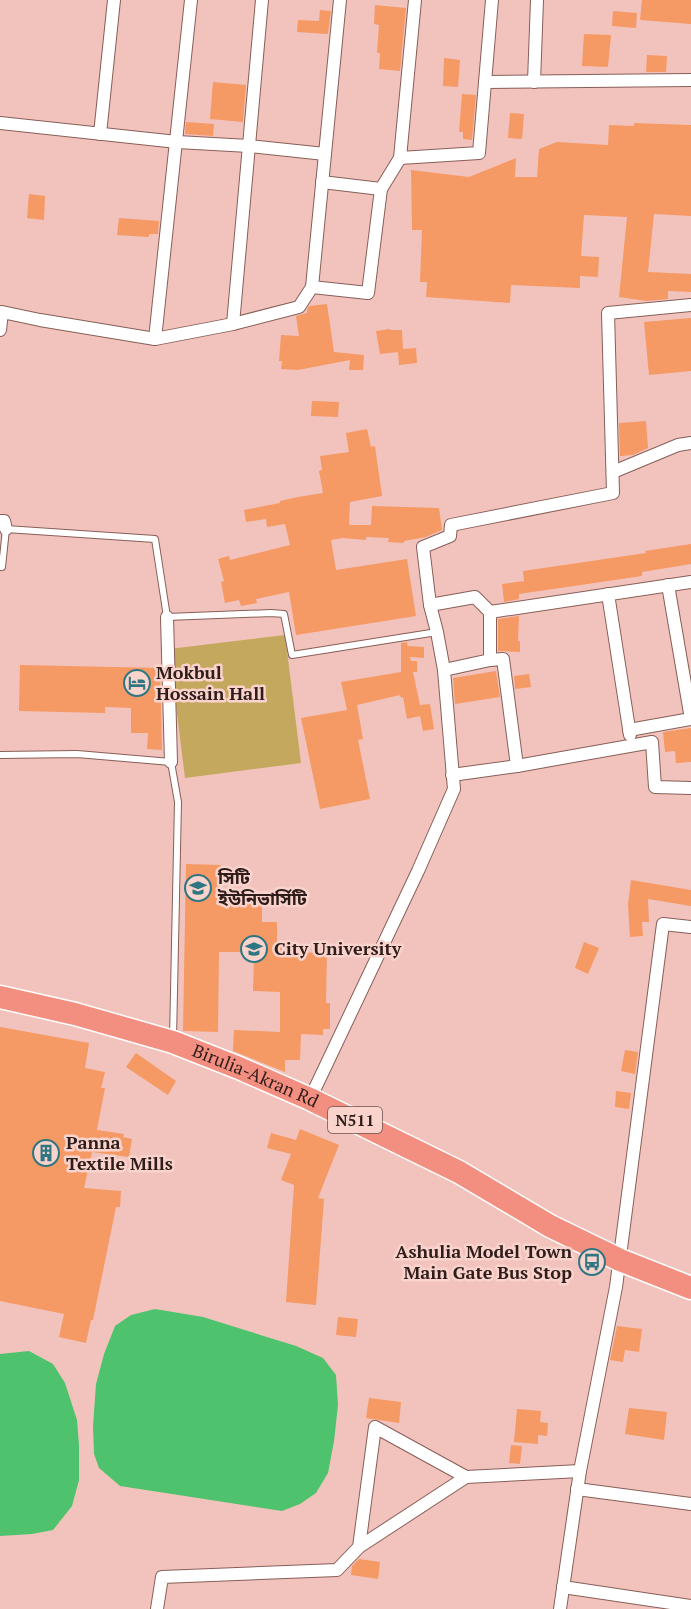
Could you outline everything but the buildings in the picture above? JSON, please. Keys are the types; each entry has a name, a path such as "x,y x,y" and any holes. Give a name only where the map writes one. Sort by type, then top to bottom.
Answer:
{"highway":[{"name":"Birulia-Akran Rd","path":"0,997 75,1014 173,1042 310,1099 459,1172 550,1226 620,1260 691,1288"}],"street":[{"path":"100,134 114,0"},
{"path":"155,339 191,0"},
{"path":"233,324 262,0"},
{"path":"0,330 2,312 155,339 299,308 312,287 340,0"},
{"path":"312,287 368,292 381,189 400,158 415,0"},
{"path":"400,158 479,153 492,0"},
{"path":"534,82 537,0"},
{"path":"485,82 691,80"},
{"path":"0,123 177,142 249,146 325,154"},
{"path":"322,182 381,189"},
{"path":"310,1099 418,871 454,789 444,670 430,605 423,547 450,536 451,525 613,493 608,313 691,305"},
{"path":"613,472 678,445 691,443"},
{"path":"490,612 691,582"},
{"path":"629,730 691,719 668,585"},
{"path":"608,594 632,746"},
{"path":"430,605 475,597 490,612 490,660"},
{"path":"167,617 171,762"},
{"path":"444,670 503,659 516,766"},
{"path":"452,775 652,742 655,787 691,788"},
{"path":"560,1609 580,1471 616,1287 663,924 691,927"},
{"path":"359,1547 375,1427 466,1477"},
{"path":"157,1609 162,1577 337,1570 359,1547 466,1477 580,1471"},
{"path":"577,1489 691,1504"},
{"path":"563,1587 691,1606"}],"lane":[{"path":"0,567 2,567 3,525 155,539 167,617 284,614 292,655 437,632"},
{"path":"0,755 77,754 171,762 178,802 173,1042"}],"shaded area":[{"path":"285,635 301,763 185,778 169,649"},
{"path":"155,1309 203,1317 296,1346 323,1358 336,1375 338,1405 328,1473 316,1493 300,1504 282,1511 120,1486 99,1468 94,1454 93,1426 96,1384 104,1354 115,1326 131,1315"},
{"path":"29,1351 53,1364 65,1383 77,1420 79,1480 72,1506 53,1530 0,1536 0,1354"}],"place":[{"name":"Mokbul Hossain Hall","path":"137,683"},
{"name":"সিটি ইউনিভার্সিটি","path":"198,888"},
{"name":"City University","path":"254,949"},
{"name":"Panna Textile Mills","path":"46,1153"},
{"name":"Ashulia Model Town Main Gate Bus Stop","path":"592,1262"}]}
